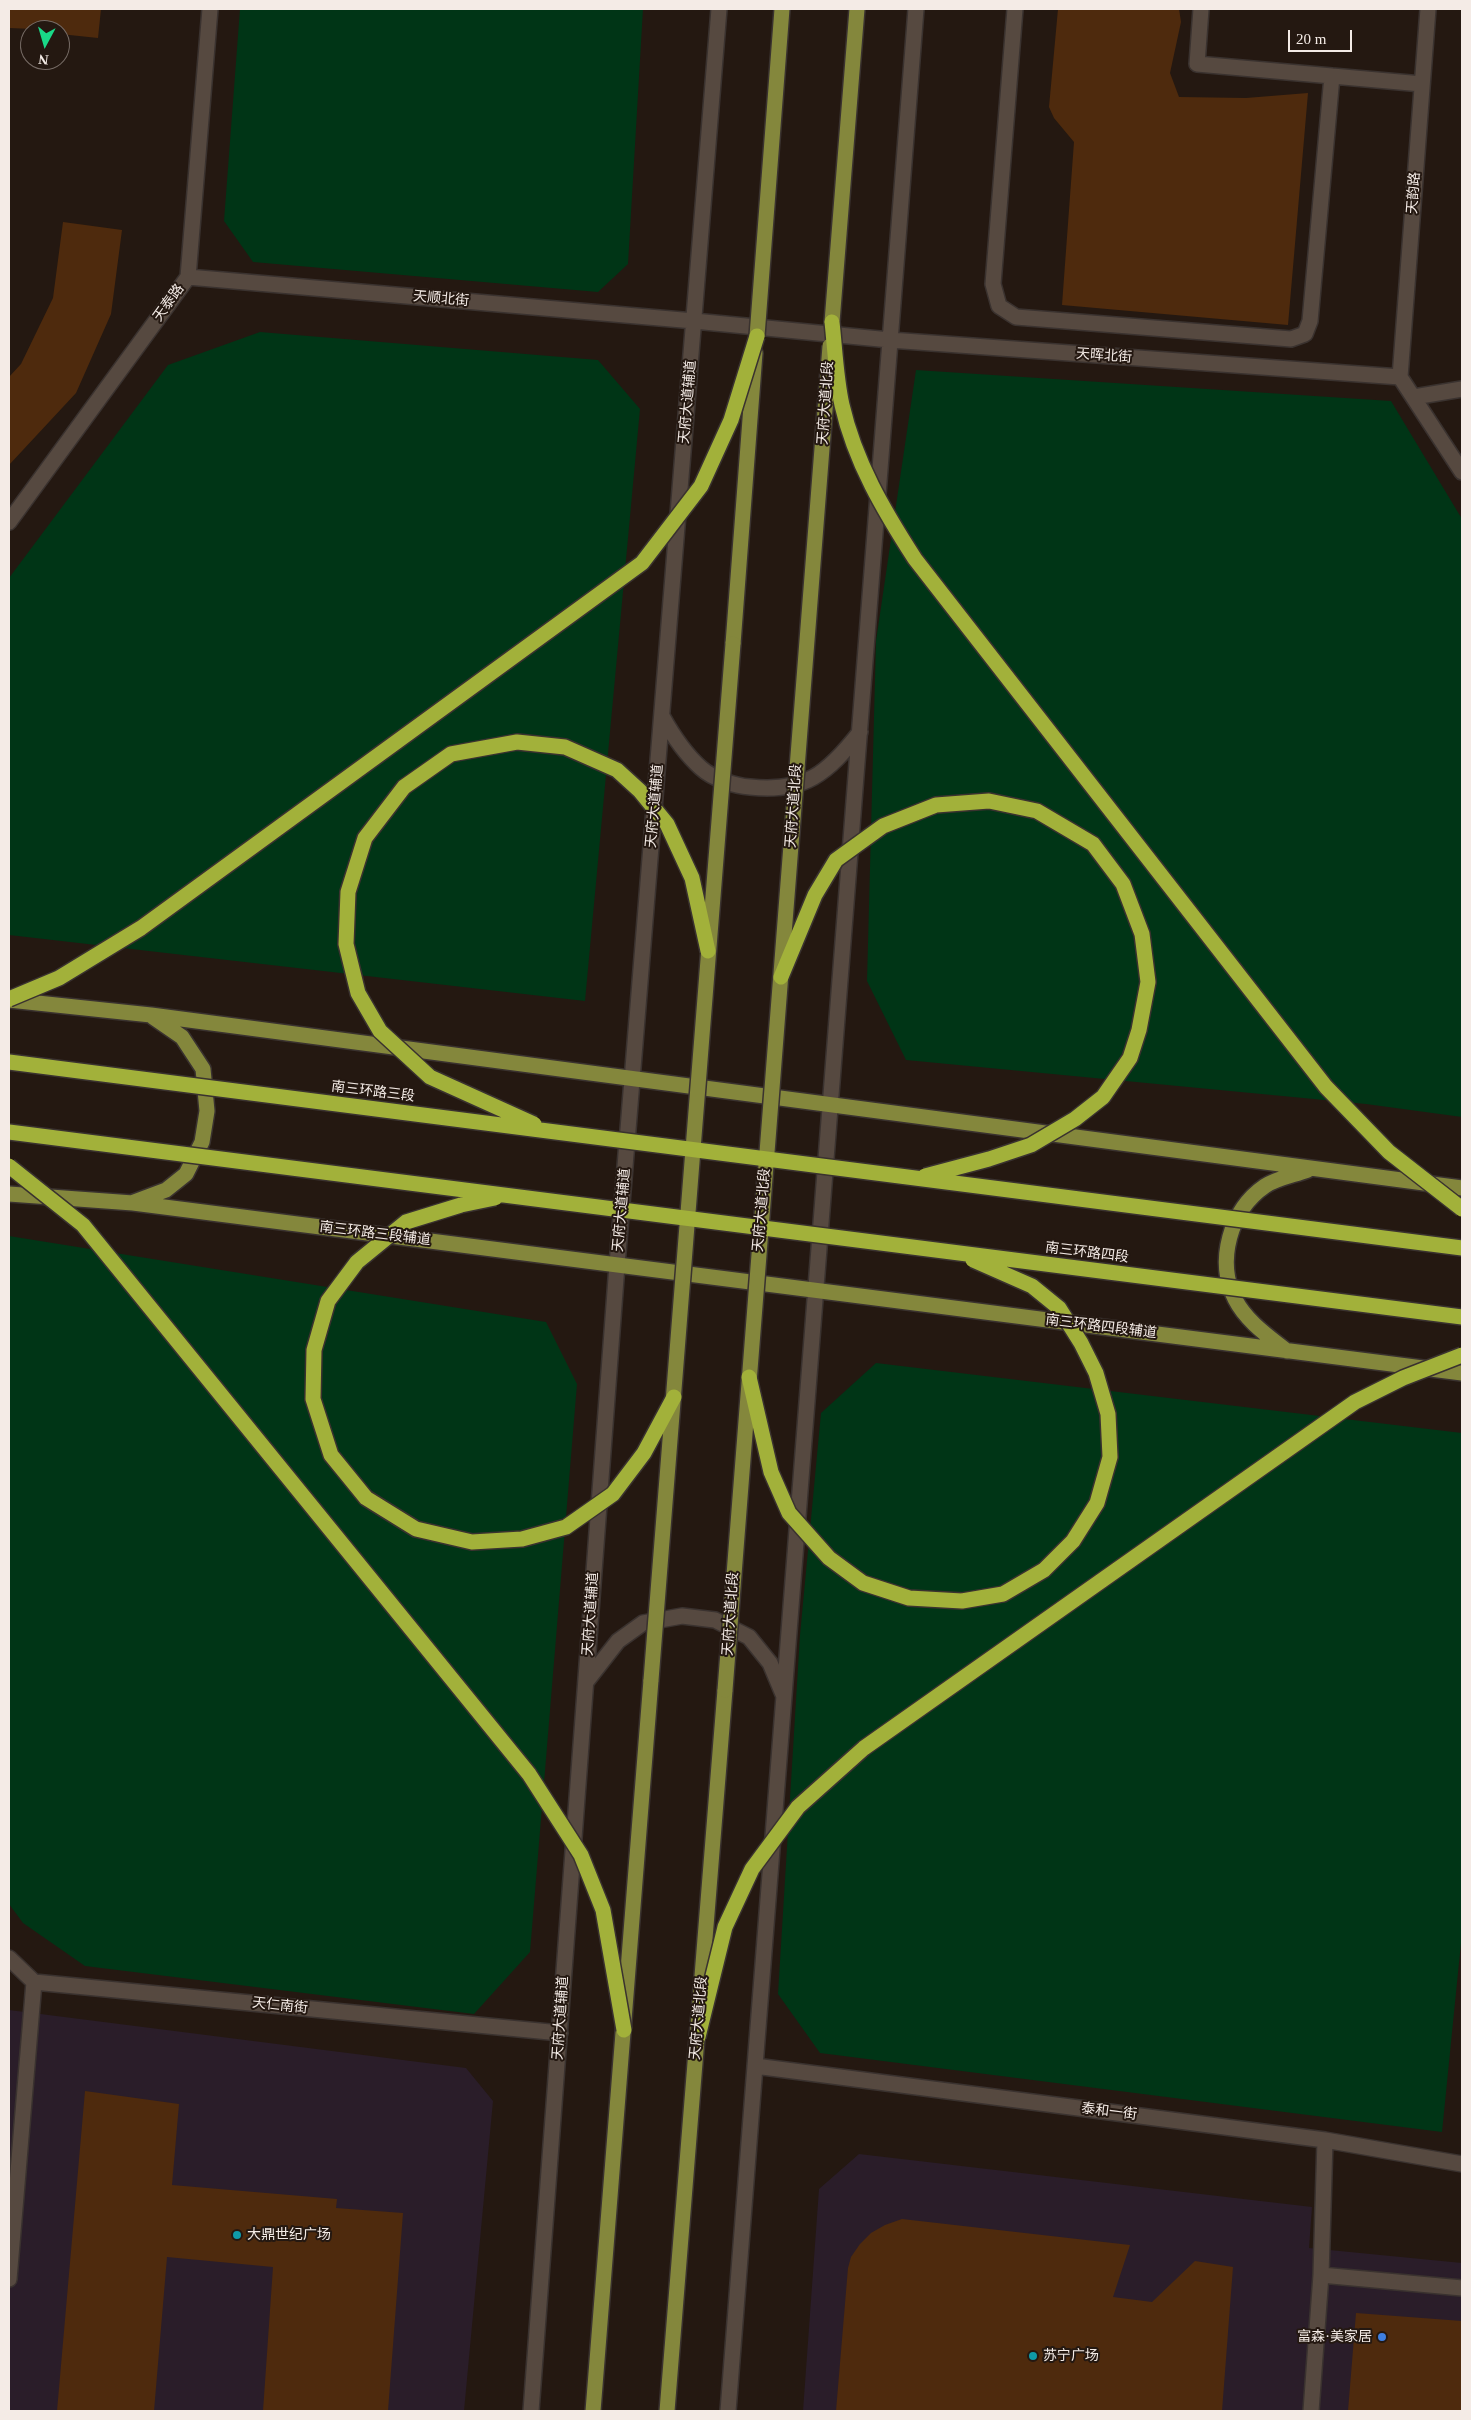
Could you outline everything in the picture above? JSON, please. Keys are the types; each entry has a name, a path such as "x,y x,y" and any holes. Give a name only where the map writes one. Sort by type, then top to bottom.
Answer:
{"highway":[{"path":"832,322 842,405 856,454 884,512 915,559 1326,1087 1388,1152 1462,1210"},
{"path":"9,1000 59,978 141,928 642,563 701,486 731,420 756,336"},
{"path":"549,1131 430,1077 380,1031 358,993 346,944 348,892 365,838 404,787 451,754 516,742 565,747 617,770 640,791 667,824 692,878 708,951"},
{"path":"781,977 815,895 836,860 884,826 936,805 988,801 1037,812 1093,844 1123,884 1142,934 1148,982 1140,1030 1130,1058 1103,1097 1076,1119 1031,1145 989,1159 916,1178"},
{"name":"南三环路三段","path":"9,1062 916,1178"},
{"path":"9,1132 508,1195"},
{"path":"9,1166 82,1225 529,1774 581,1855 603,1910 624,2030"},
{"path":"916,1178 1462,1248"},
{"path":"508,1195 461,1205 406,1222 357,1262 328,1301 314,1350 313,1399 331,1455 366,1498 416,1529 472,1542 522,1539 566,1527 613,1494 644,1452 674,1397"},
{"name":"南三环路四段","path":"508,1195 1462,1317"},
{"path":"749,1377 771,1472 789,1513 828,1558 863,1583 909,1598 962,1601 1003,1594 1044,1570 1073,1541 1097,1503 1110,1457 1108,1414 1096,1373 1059,1308 1032,1286 958,1253"},
{"path":"698,2037 725,1927 752,1868 798,1807 864,1748 1356,1402 1403,1378 1462,1355"}],"main road":[{"path":"594,2411 782,9"},
{"name":"天府大道北段","path":"667,2411 698,2037 856,9"},
{"path":"9,1000 151,1015 1462,1188"},
{"path":"133,1202 166,1190 186,1174 202,1142 207,1111 203,1069 182,1037 151,1015"},
{"path":"1287,1351 1252,1323 1235,1299 1225,1265 1229,1236 1246,1204 1266,1185 1312,1168"},
{"name":"南三环路三段辅道","path":"9,1194 133,1202 740,1281"},
{"name":"南三环路四段辅道","path":"740,1281 1462,1374"}],"street":[{"name":"天泰路","path":"9,522 188,277 210,9"},
{"name":"天府大道辅道","path":"531,2411 617,1265 719,9"},
{"path":"728,2411 916,9"},
{"path":"1015,9 993,284 999,306 1016,317 1291,339 1305,334 1310,321 1332,76"},
{"path":"1201,9 1197,64 1422,84"},
{"name":"天韵路","path":"1400,377 1428,9"},
{"name":"天顺北街","path":"188,277 694,321"},
{"name":"天晖北街","path":"694,321 890,340 1400,377"},
{"path":"1400,377 1462,472"},
{"path":"1414,397 1462,389"},
{"path":"662,716 680,748 702,770 737,786 769,790 793,787 816,777 838,759 860,732"},
{"path":"586,1682 618,1641 643,1624 682,1616 715,1620 749,1637 770,1663 784,1695"},
{"path":"9,1958 34,1982 9,2279"},
{"name":"天仁南街","path":"34,1982 560,2033"},
{"name":"泰和一街","path":"755,2066 1325,2140 1462,2164"},
{"path":"1311,2411 1321,2275 1325,2140"},
{"path":"1321,2275 1462,2288"}],"shaded area":[{"path":"9,2010 466,2068 493,2101 464,2411 9,2411"},
{"path":"859,2154 1312,2207 1309,2248 1462,2263 1462,2411 803,2411 819,2189"}],"green space":[{"path":"240,9 643,9 628,264 598,292 253,262 224,221"},
{"path":"260,332 598,360 640,409 585,1001 9,935 9,578 168,365"},
{"path":"916,370 1391,401 1462,519 1462,1117 1366,1104 906,1060 867,981 876,641"},
{"path":"9,1236 546,1322 577,1384 530,1952 474,2014 85,1966 23,1923 9,1904"},
{"path":"876,1363 1462,1433 1462,1933 1442,2132 820,2053 778,1994 800,1635 821,1413"}],"building":[{"path":"9,9 101,9 98,38 70,35 70,20 20,20 20,28 9,28"},
{"path":"1058,9 1179,9 1181,22 1170,73 1179,97 1246,98 1308,93 1288,325 1062,305 1074,142 1054,118 1049,107"},
{"path":"63,222 122,230 111,314 76,393 9,465 9,377 21,364 53,298"},
{"name":"大鼎世纪广场","path":"85,2091 179,2104 172,2185 337,2199 336,2208 403,2213 388,2411 263,2411 273,2267 167,2257 154,2411 57,2411"},
{"name":"苏宁广场","path":"902,2219 1130,2245 1113,2297 1152,2302 1195,2261 1233,2267 1222,2411 836,2411 848,2268 851,2257 871,2233 885,2225"},
{"path":"1356,2313 1462,2321 1462,2411 1348,2411"}],"place":[{"name":"大鼎世纪广场","path":"237,2235"},
{"name":"富森·美家居","path":"1382,2337"},
{"name":"苏宁广场","path":"1033,2356"}]}
